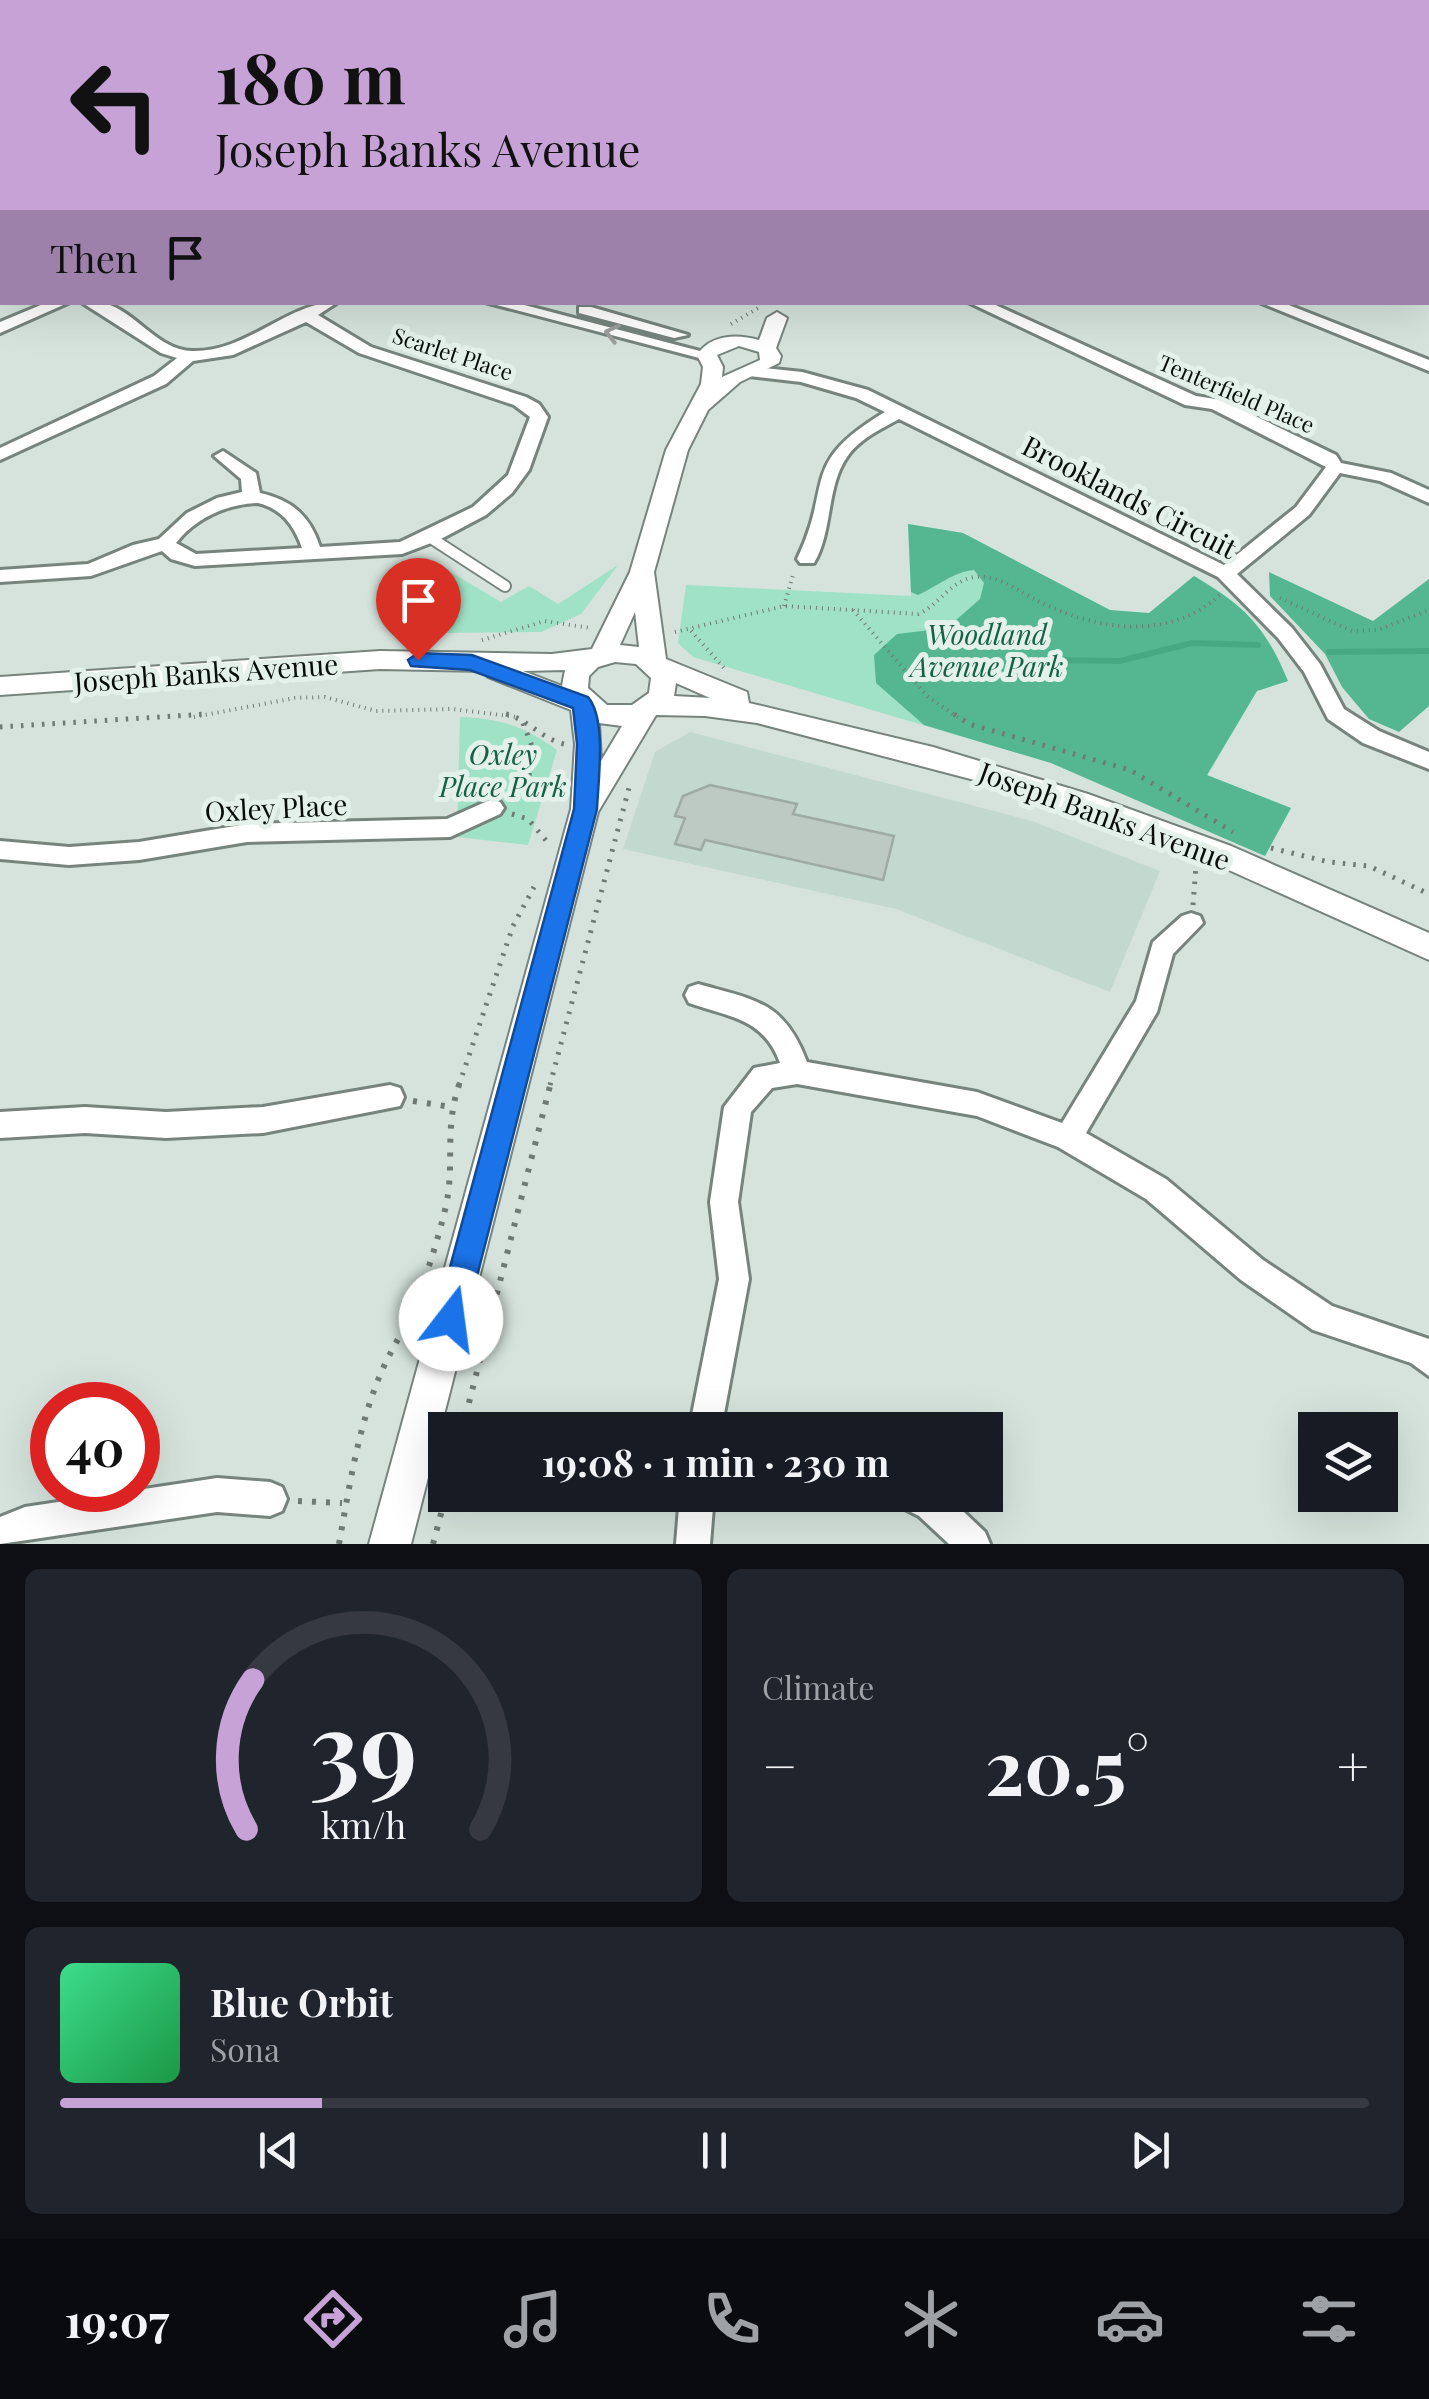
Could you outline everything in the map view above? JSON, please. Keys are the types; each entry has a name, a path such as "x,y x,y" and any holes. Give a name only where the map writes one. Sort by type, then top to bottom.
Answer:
{"street":[{"path":"0,328 56,305"},
{"path":"93,305 169,352 188,358 224,353 326,305"},
{"path":"508,305 720,346 767,349"},
{"path":"564,305 720,346"},
{"name":"Tenterfield Place","path":"982,305 1176,391 1190,401 1216,404 1306,446 1336,467 1325,486 1296,514 1253,555 1225,573"},
{"path":"1274,305 1429,366"},
{"path":"390,1544 585,809 588,744 574,680 582,666 604,649 642,572 676,450 710,384 720,346 772,310"},
{"path":"695,413 733,378 753,373 769,363 772,310"},
{"name":"Scarlet Place","path":"166,544 178,555 195,560 402,548 431,538 505,490 518,474 539,417 533,408 365,350 306,315"},
{"path":"720,346 727,373 753,373"},
{"name":"Brooklands Circuit","path":"767,349 837,378 862,394 1225,573 1245,590 1313,670 1336,714 1371,737 1429,760"},
{"path":"0,455 160,380 188,358"},
{"name":"Brooklands Circuit","path":"753,373 802,377 862,394"},
{"path":"807,560 819,537 836,461 848,446 899,411"},
{"path":"223,456 250,477 251,494"},
{"path":"1336,467 1386,477 1429,497"},
{"path":"0,576 91,570 166,544 176,527 227,499 251,494 268,498 299,519 307,528 313,553"},
{"path":"585,809 665,686 655,664 642,572"},
{"path":"604,649 630,653 655,664"},
{"name":"Joseph Banks Avenue","path":"0,686 472,652 552,663 604,649"},
{"name":"Joseph Banks Avenue","path":"472,652 582,704"},
{"name":"Joseph Banks Avenue","path":"655,664 770,716"},
{"name":"Joseph Banks Avenue","path":"649,708 700,703 770,716 928,754 1029,784 1198,845 1429,948"},
{"path":"582,704 614,716 649,708"},
{"name":"Oxley Place","path":"0,850 69,856 139,850 247,833 450,828 492,808"},
{"path":"1068,1138 1148,1004 1162,950 1191,923"},
{"path":"698,995 770,1017 785,1035 797,1072"},
{"path":"708,1412 734,1279 724,1202 738,1106 764,1077 797,1072 977,1104 1068,1138 1156,1188 1252,1270 1324,1320 1426,1351"},
{"path":"0,1125 85,1120 166,1126 263,1120 390,1097"},
{"path":"0,1534 25,1524 217,1495 270,1499"},
{"path":"693,1544 696,1512"},
{"path":"940,1512 973,1544"}],"lane":[{"path":"431,538 505,586"}],"path":[{"path":"720,346 736,323 772,310"},
{"path":"784,606 794,572 807,560"},
{"path":"652,635 690,630 784,606 918,614 933,610 951,587 969,576 989,577 1083,617 1139,626 1181,622 1200,614 1222,594 1245,590 1275,596 1344,629 1374,632 1395,624 1409,612 1429,610"},
{"path":"853,610 928,698 969,724 1130,770 1211,822 1246,837"},
{"path":"472,652 538,618 561,618 604,649"},
{"path":"690,630 730,674 732,679 721,691"},
{"path":"0,727 188,718 325,696 376,711 454,709 521,718 552,740 572,747 588,744"},
{"path":"492,808 526,786 535,754 521,718"},
{"path":"467,1412 613,838 633,774"},
{"path":"492,808 528,819 549,844 544,860"},
{"path":"1262,844 1330,862 1370,866 1429,894"},
{"path":"1191,923 1198,845"},
{"path":"339,1544 344,1503 378,1380 413,1309 444,1210 451,1172 447,1148 451,1108 513,926 538,877"},
{"path":"390,1097 451,1108"},
{"path":"270,1499 344,1503"},
{"path":"434,1544 442,1512"}],"shaded area":[{"path":"690,732 1032,821 1160,871 1110,992 896,909 623,849 655,752"}],"green space":[{"name":"Woodland Avenue Park","path":"908,524 963,533 1110,611 1149,613 1194,576 1252,619 1288,681 1257,691 1207,776 1291,808 1265,856 1051,763 693,657 678,643 686,585 911,596"},
{"name":"Woodland Avenue Park","path":"908,524 963,533 1110,610 1149,613 1194,576 1252,619 1288,681 1257,691 1207,775 1291,808 1265,856 1051,763 924,725 876,683 874,655 897,634 947,628 980,599 984,583 974,570 952,576 918,595 911,592"},
{"path":"427,558 501,602 529,586 558,604 618,565 581,614 541,632 443,633"},
{"path":"1269,572 1373,621 1429,579 1429,706 1399,732 1369,719 1342,687 1325,654 1270,596"},
{"name":"Oxley Place Park","path":"460,717 512,725 557,750 528,845 457,837"}],"building":[{"path":"710,785 797,804 793,814 894,836 883,880 705,840 701,850 675,844 685,818 675,816 683,796"}],"waterway":[{"path":"1054,660 1120,661 1192,643 1258,645"},
{"path":"1329,652 1429,651"}],"route":[{"path":"418,660 472,662 580,702 584,706 588,744 585,809 451,1319"}]}
